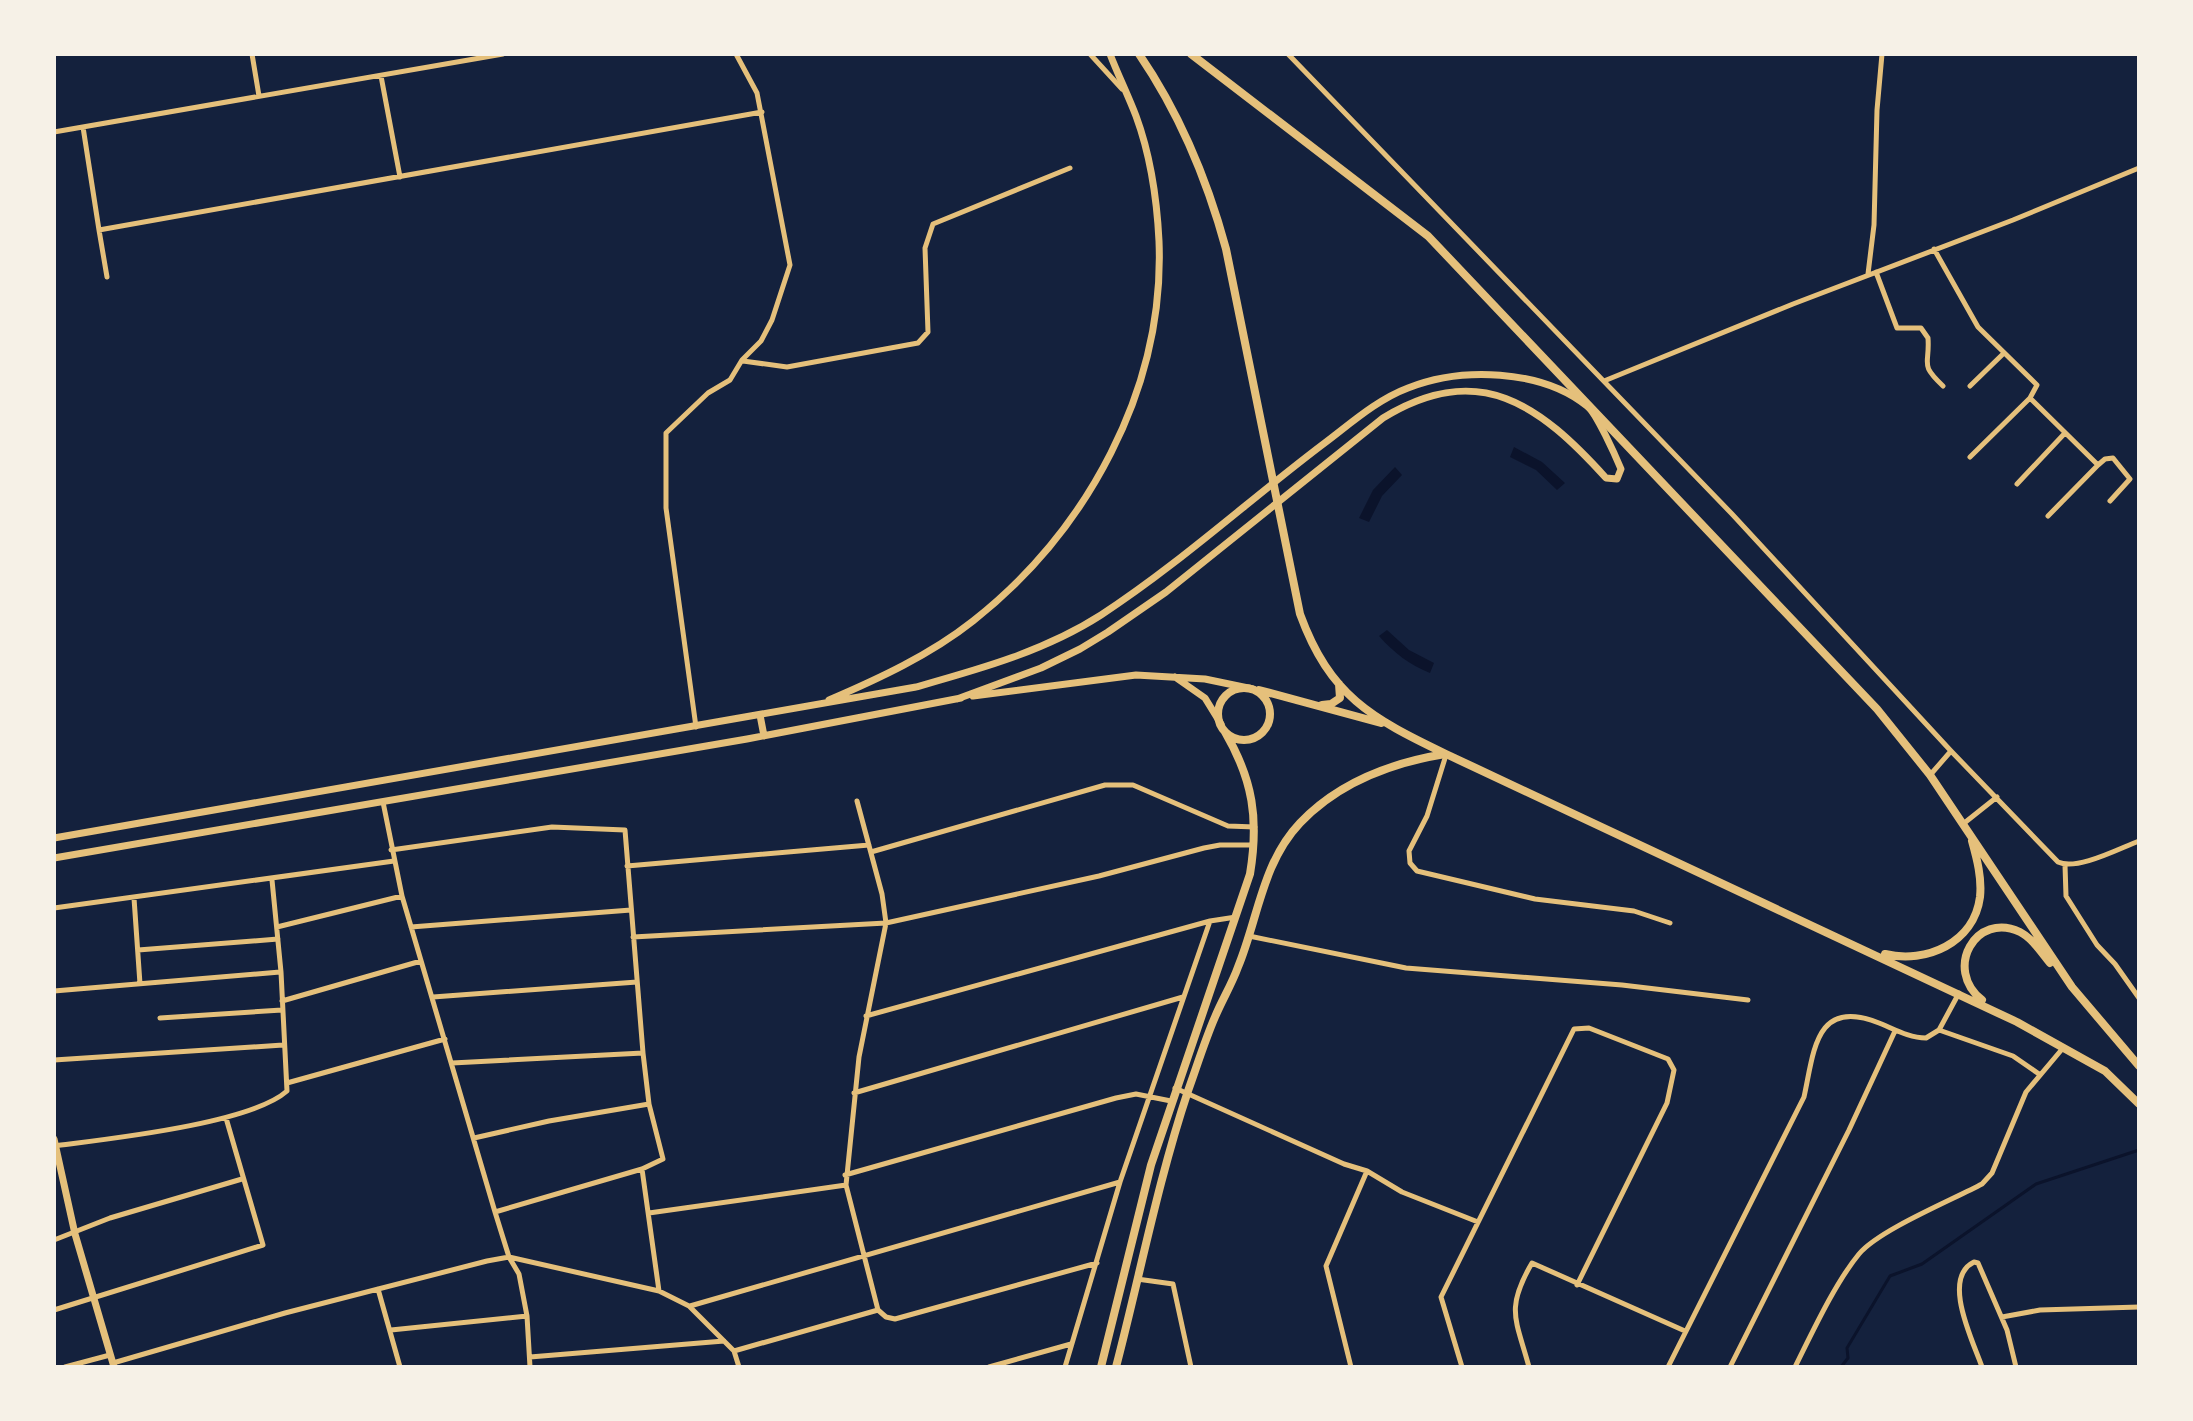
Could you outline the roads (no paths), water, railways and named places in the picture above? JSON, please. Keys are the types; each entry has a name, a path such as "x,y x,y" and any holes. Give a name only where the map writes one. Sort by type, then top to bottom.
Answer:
{"highway":[{"path":"1139,54 1171,106 1194,152 1214,205 1226,249 1300,614 1315,651 1353,700 1385,724 1446,754 2017,1022 2105,1071 2139,1104"},
{"path":"1191,54 1428,236 1877,709 1930,775 2072,987"},
{"path":"1317,706 1331,704 1340,698 1339,683"},
{"path":"1101,1367 1151,1165 1250,874 1255,845 1251,789 1241,760 1223,728 1219,709 1226,696 1240,689 1253,689 1385,724"},
{"path":"1223,728 1233,737 1250,739 1265,729 1269,721 1268,704 1253,689"},
{"path":"1116,1367 1188,1093 1215,1017 1238,968 1265,883 1284,843 1300,823 1328,798 1359,778 1416,759 1446,754"},
{"path":"1861,947 1888,955 1918,957 1942,950 1962,934 1974,916 1980,896 1979,870 1969,834"},
{"path":"2017,1022 1974,993 1967,983 1964,959 1975,939 1997,928 2020,932 2030,939 2139,1066"}],"main road":[{"path":"816,705 871,682 972,622 1030,569 1073,518 1104,468 1127,419 1148,350 1156,297 1159,242 1137,118 1110,54"},
{"path":"54,838 916,687 1043,646 1137,590 1384,400 1433,380 1487,374 1519,377 1545,384 1590,407 1621,469 1619,477 1614,480 1606,478 1572,441 1528,407 1504,397 1461,392 1422,398 1396,410 1166,592 1080,649 1041,668 957,699"},
{"path":"54,858 764,736 957,699 1136,675 1205,679 1253,689"},
{"path":"1173,676 1205,698 1223,728"},
{"path":"760,715 764,736"},
{"path":"55,1143 75,1234 114,1365"}],"street":[{"path":"252,54 259,97"},
{"path":"54,132 503,54"},
{"path":"696,727 666,508 666,433 708,393 730,380 742,360 761,341 772,320 790,265 762,112 754,85 736,54"},
{"path":"1090,54 1126,92"},
{"path":"1288,54 1732,514 2058,862 2065,865 2083,863 2139,841"},
{"path":"1868,275 1874,225 1882,54"},
{"path":"381,76 400,177"},
{"path":"99,230 762,112"},
{"path":"83,127 107,277"},
{"path":"742,360 787,367 918,343 928,332 925,248 933,224 1070,168"},
{"path":"1604,381 2139,168"},
{"path":"1934,249 1978,327 2037,385 2030,398 1970,457"},
{"path":"1876,272 1897,328 1921,328 1928,338 1926,365 1929,373 1943,386"},
{"path":"1970,386 2004,353"},
{"path":"2030,398 2098,465"},
{"path":"2017,484 2065,433"},
{"path":"2048,516 2098,465 2105,459 2113,458 2130,479 2110,501"},
{"path":"1930,775 1951,751"},
{"path":"1446,754 1427,816 1409,851 1410,863 1417,871 1535,899 1634,911 1670,923"},
{"path":"871,852 1105,785 1119,784 1133,785 1228,826 1255,827"},
{"path":"1963,824 1997,797"},
{"path":"383,801 402,896 495,1212 509,1257 519,1274 527,1316 530,1367"},
{"path":"857,801 882,894 886,923 866,1016 845,1175 878,1310 886,1317 895,1319 1097,1263"},
{"path":"391,850 552,827 625,830 649,1104 664,1156 661,1162 642,1169 495,1212"},
{"path":"627,866 869,845"},
{"path":"633,937 886,923 1099,876 1204,848 1255,845"},
{"path":"54,908 394,861"},
{"path":"2065,865 2066,896 2097,945 2139,998"},
{"path":"55,1143 226,1118 287,1091 281,972 272,880"},
{"path":"277,927 402,896"},
{"path":"134,898 140,984"},
{"path":"411,927 631,910"},
{"path":"866,1016 1210,921 1237,917"},
{"path":"1065,1367 1120,1182 1210,921"},
{"path":"1249,936 1406,968 1622,985 1748,1000"},
{"path":"138,950 278,939"},
{"path":"282,1001 421,961"},
{"path":"54,991 281,972"},
{"path":"433,997 637,982"},
{"path":"1668,1367 1804,1097 1810,1058 1829,1021 1837,1018 1869,1019 1895,1031 1926,1038 1939,1030 1959,993"},
{"path":"854,1093 1185,997"},
{"path":"160,1018 282,1010"},
{"path":"1462,1367 1441,1297 1574,1029 1589,1028 1668,1059 1674,1070 1667,1103 1577,1285"},
{"path":"1939,1030 2013,1056 2039,1074"},
{"path":"1730,1367 1895,1031"},
{"path":"287,1083 445,1039"},
{"path":"54,1060 283,1045"},
{"path":"1795,1367 1819,1319 1860,1252 1894,1229 1982,1184 1992,1173 2026,1092 2064,1048"},
{"path":"452,1063 643,1053"},
{"path":"1175,1088 1344,1164 1367,1171 1402,1192 1478,1222"},
{"path":"845,1175 1116,1098 1136,1094 1171,1101"},
{"path":"474,1138 649,1104"},
{"path":"54,1310 263,1245 226,1118"},
{"path":"642,1169 659,1291"},
{"path":"1351,1367 1326,1266 1367,1171"},
{"path":"54,1240 110,1218 242,1179"},
{"path":"689,1306 1120,1182"},
{"path":"649,1213 846,1185"},
{"path":"114,1365 378,1289 509,1257 659,1291 689,1306 725,1340 734,1351 739,1367"},
{"path":"1982,1367 1958,1294 1958,1283 1966,1265 1974,1262 1978,1263 2002,1317 2016,1367"},
{"path":"1529,1367 1514,1310 1515,1298 1532,1263 1685,1331"},
{"path":"1137,1279 1173,1284 1191,1367"},
{"path":"378,1289 400,1367"},
{"path":"2002,1317 2040,1310 2139,1307"},
{"path":"734,1351 878,1310"},
{"path":"391,1330 527,1316"},
{"path":"530,1357 725,1340"},
{"path":"989,1367 1071,1344"},
{"path":"65,1367 110,1354"}],"water":[{"path":"1514,447 1542,462 1565,483 1557,490 1536,470 1510,457"},
{"path":"1395,467 1402,475 1382,496 1369,522 1359,518 1373,490"},
{"path":"1387,630 1409,650 1434,663 1430,673 1396,653 1379,636"}],"waterway":[{"path":"1841,1367 1848,1358 1847,1348 1890,1276 1922,1264 2036,1184 2139,1150"}]}
